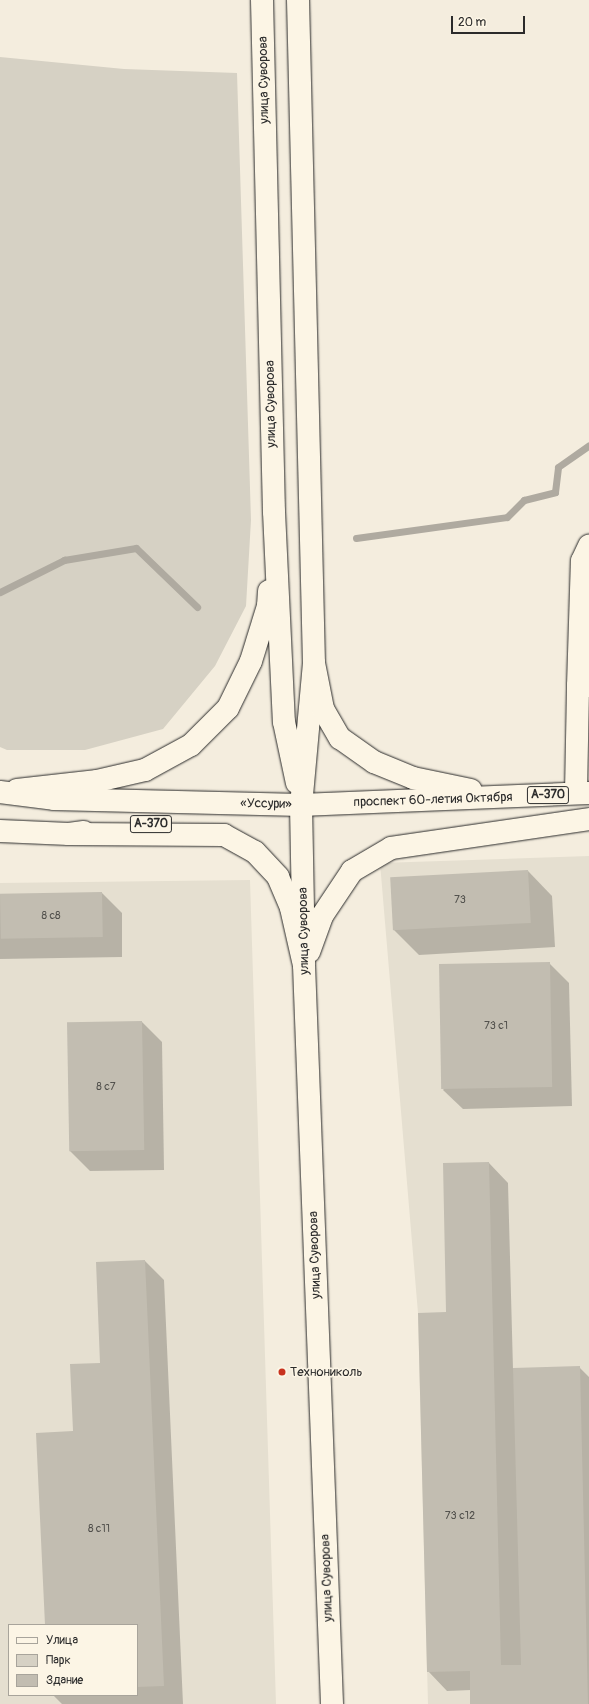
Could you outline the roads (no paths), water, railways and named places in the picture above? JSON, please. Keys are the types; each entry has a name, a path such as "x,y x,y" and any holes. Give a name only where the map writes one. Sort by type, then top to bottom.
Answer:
{"main road":[{"name":"улица Суворова","path":"262,0 274,512 284,722 301,805"},
{"name":"улица Суворова","path":"298,0 314,663 301,805 304,965 332,1704"},
{"path":"1,792 97,780 145,770 191,745 228,708 251,661 268,606 274,512"},
{"path":"582,793 584,686 582,560 589,546"},
{"path":"314,663 323,709 340,738 374,762 413,778 508,796"},
{"name":"«Уссури»","path":"1,792 54,799 301,805"},
{"name":"проспект 60-летия Октября","path":"301,805 582,793"},
{"name":"«Уссури»","path":"0,831 68,834 301,805"},
{"path":"304,965 322,916 352,871 391,848 589,819"},
{"path":"68,834 224,835 255,852 278,877 291,908 304,965"}],"waterway":[{"path":"356,538 507,517 524,500 555,492 558,467 589,445"},
{"path":"0,592 64,560 136,548 197,607"}],"place":[{"name":"Технониколь","path":"282,1372"}]}
